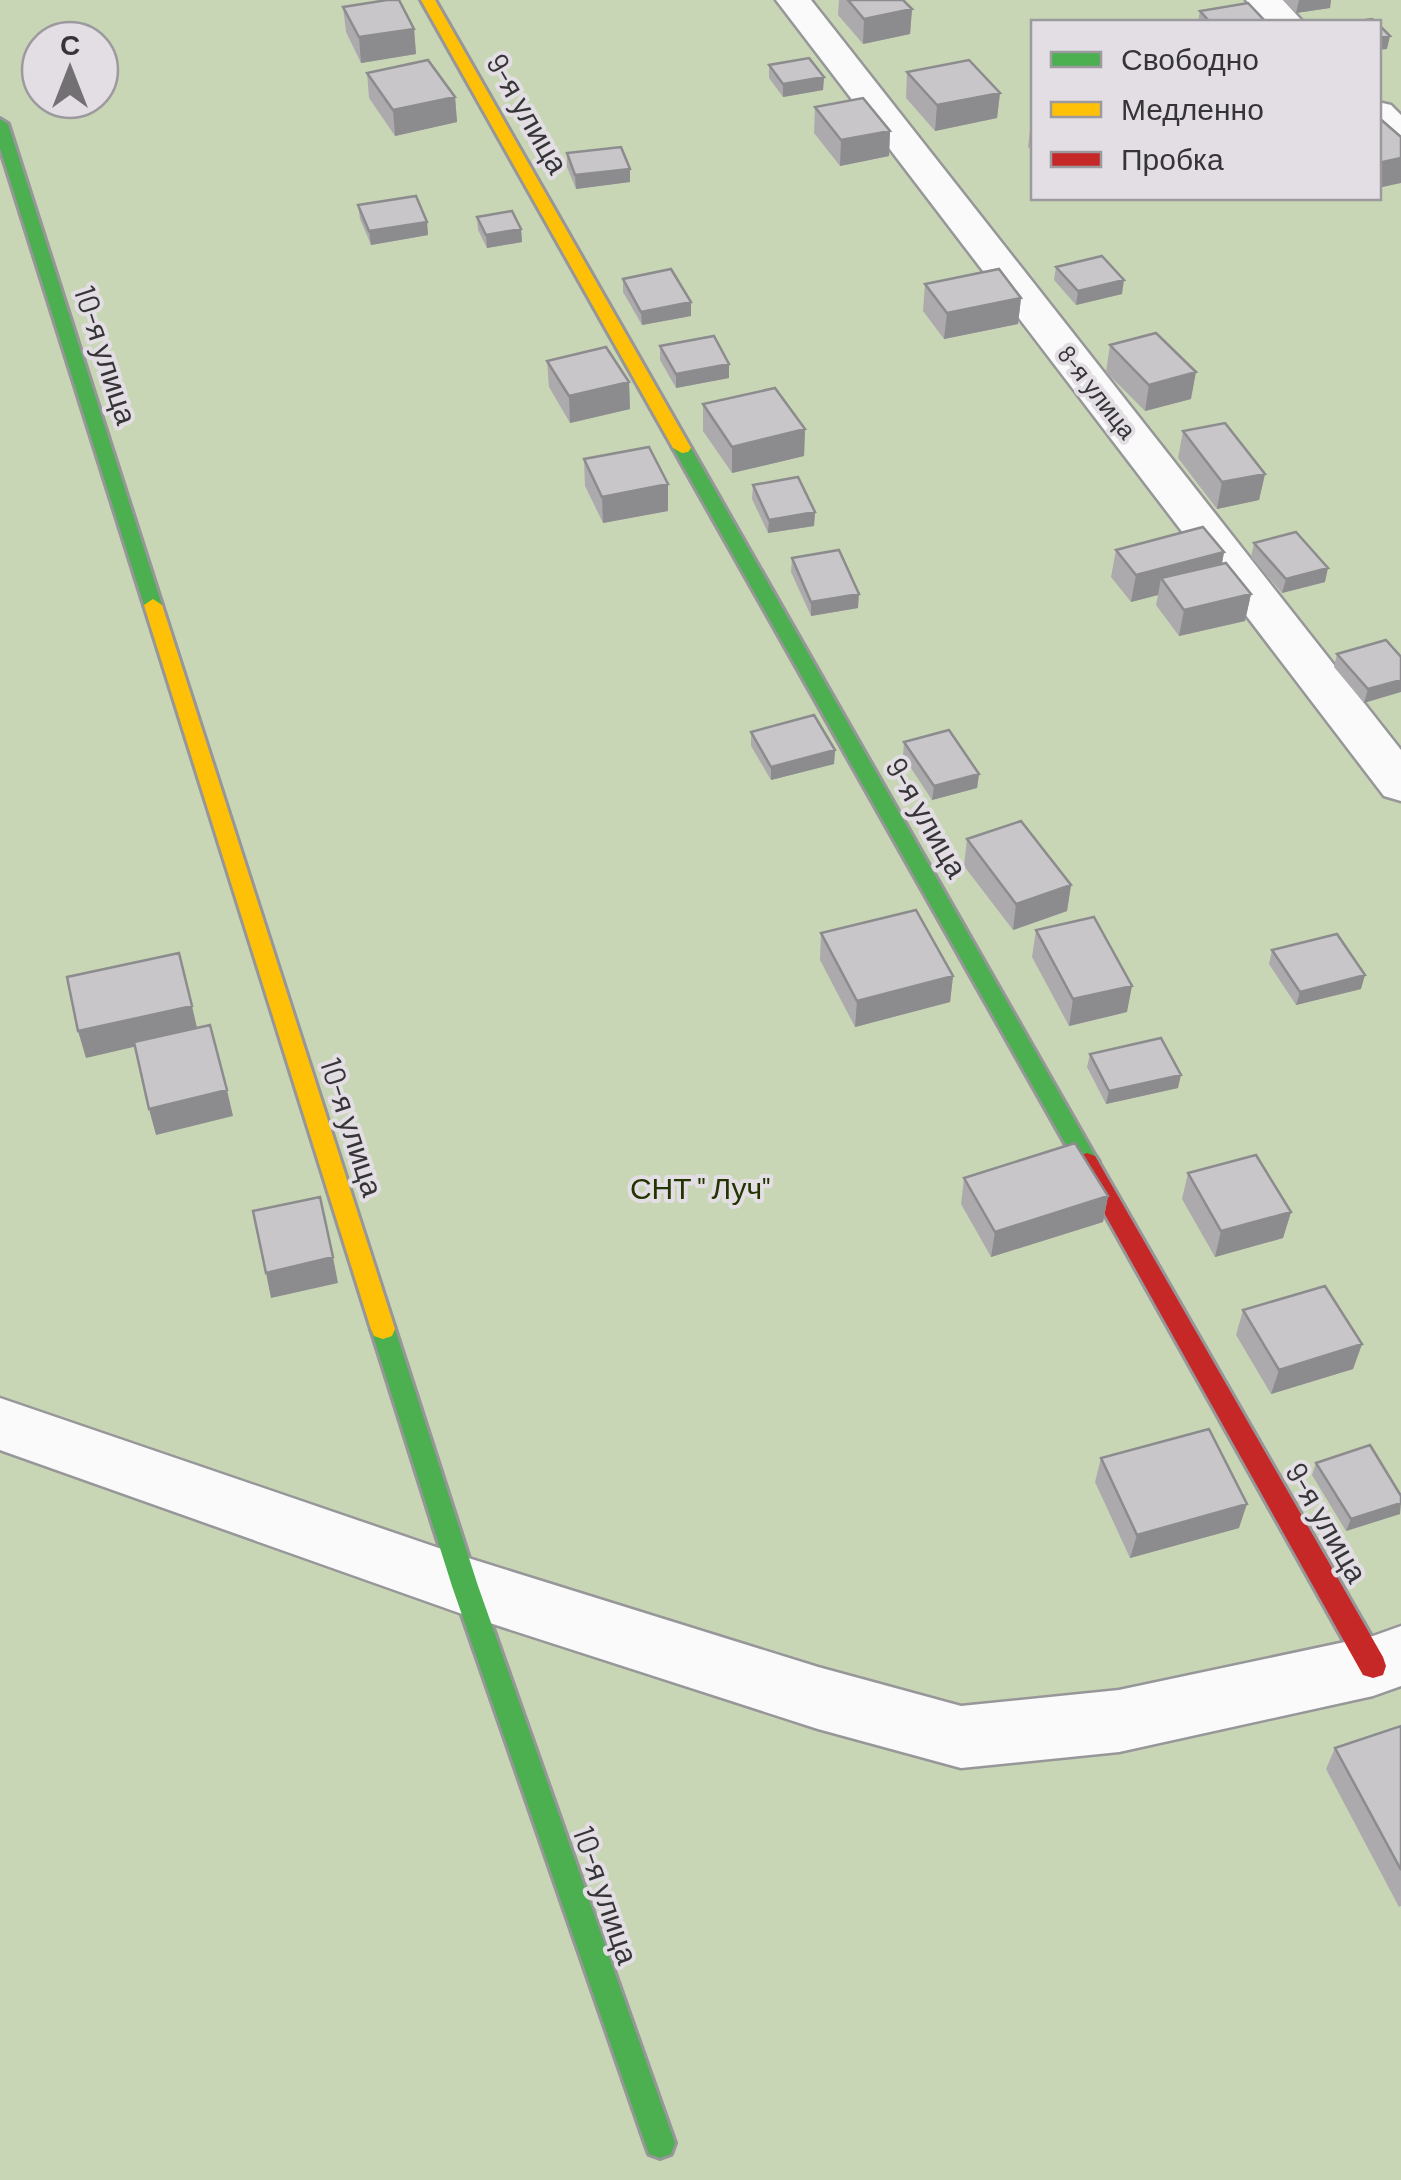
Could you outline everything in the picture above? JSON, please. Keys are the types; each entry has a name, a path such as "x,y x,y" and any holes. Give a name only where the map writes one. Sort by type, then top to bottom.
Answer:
{"street":[{"name":"9-я улица","path":"428,0 1387,1661"},
{"name":"8-я улица","path":"793,0 1401,784"},
{"path":"1262,0 1284,20"},
{"path":"1381,116 1401,135"},
{"name":"10-я улица","path":"0,124 466,1586 660,2143"},
{"path":"0,1424 466,1586 818,1698 960,1737 1118,1721 1387,1661"}],"green space":[{"name":"СНТ \" Луч\"","path":"0,0 1401,0 1401,2180 0,2180"}],"building":[{"path":"399,0 414,29 359,37 343,7"},
{"path":"848,0 903,0 912,9 864,19"},
{"path":"1248,3 1264,20 1208,20 1200,11"},
{"path":"809,58 824,77 783,84 769,65"},
{"path":"428,60 455,97 393,110 367,73"},
{"path":"969,60 1000,93 937,105 907,72"},
{"path":"863,98 890,131 841,140 815,107"},
{"path":"1381,120 1401,137 1401,158 1381,162"},
{"path":"621,147 630,169 575,175 567,153"},
{"path":"416,196 427,222 369,231 358,205"},
{"path":"512,211 521,229 486,235 477,217"},
{"path":"1102,256 1124,280 1078,291 1056,267"},
{"path":"671,269 691,302 641,312 623,279"},
{"path":"999,269 1021,298 947,313 925,284"},
{"path":"1156,333 1196,372 1149,385 1110,345"},
{"path":"714,336 729,364 676,374 660,346"},
{"path":"606,347 629,382 569,396 547,361"},
{"path":"775,388 805,429 732,447 703,404"},
{"path":"1225,423 1265,474 1222,482 1183,431"},
{"path":"649,447 668,484 602,497 584,459"},
{"path":"798,477 815,512 769,520 753,485"},
{"path":"1203,527 1224,552 1136,575 1116,550"},
{"path":"1296,532 1328,568 1286,579 1254,543"},
{"path":"839,550 859,594 811,602 792,558"},
{"path":"1226,563 1251,594 1184,610 1161,578"},
{"path":"1386,640 1401,657 1401,680 1368,689 1337,654"},
{"path":"814,715 835,750 771,767 751,732"},
{"path":"949,730 979,774 934,786 904,742"},
{"path":"1021,821 1071,885 1016,904 967,839"},
{"path":"916,910 953,976 857,1001 821,933"},
{"path":"1094,917 1132,986 1073,999 1036,930"},
{"path":"1337,934 1365,975 1300,992 1272,950"},
{"path":"179,953 192,1006 78,1031 67,977"},
{"path":"210,1025 227,1090 149,1109 134,1042"},
{"path":"1161,1038 1181,1075 1109,1091 1090,1054"},
{"path":"1075,1143 1108,1196 995,1232 964,1178"},
{"path":"1256,1155 1291,1212 1221,1231 1188,1173"},
{"path":"320,1197 333,1257 266,1273 253,1211"},
{"path":"1325,1286 1362,1344 1279,1370 1243,1310"},
{"path":"1209,1429 1247,1504 1137,1535 1101,1458"},
{"path":"1370,1445 1401,1496 1401,1503 1351,1519 1316,1463"},
{"path":"1401,1726 1401,1870 1335,1748"}],"traffic: fast":[{"path":"0,124 153,605"},
{"path":"682,448 1087,1162"},
{"path":"383,1329 465,1586 660,2143"}],"traffic: slow":[{"path":"428,0 682,448"},
{"path":"153,605 383,1329"}],"traffic: jam":[{"path":"1087,1162 1373,1666"}]}
